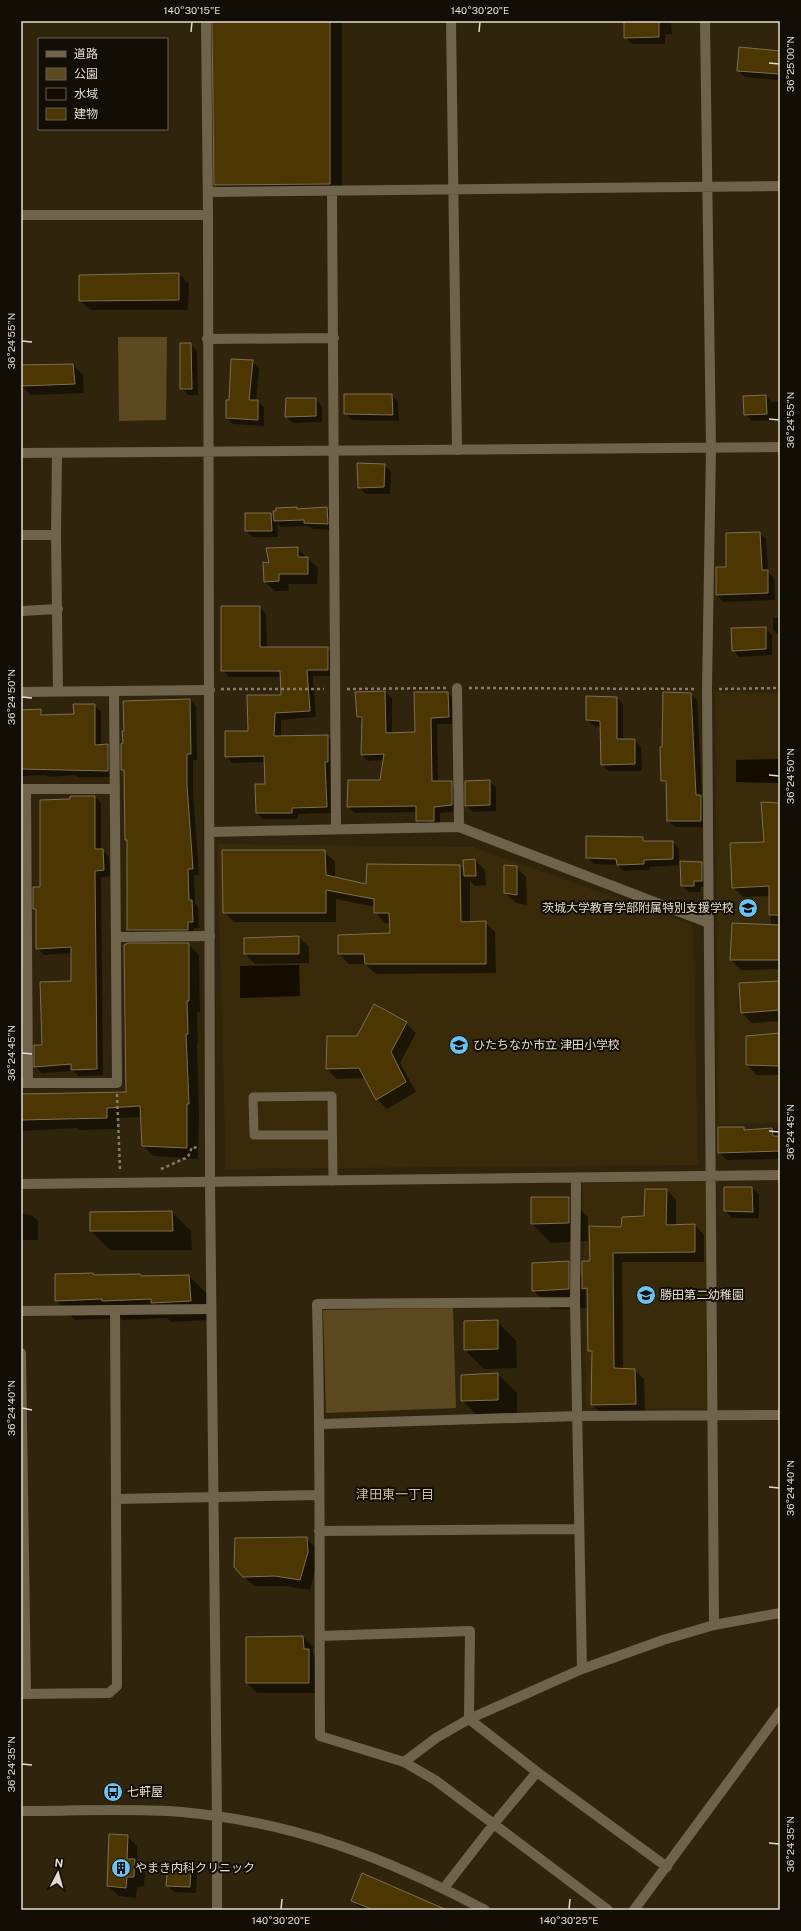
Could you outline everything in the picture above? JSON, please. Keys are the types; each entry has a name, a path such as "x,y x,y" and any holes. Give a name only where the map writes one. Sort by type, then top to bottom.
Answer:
{"street":[{"path":"206,21 208,192 207,452 210,690 210,1182 218,1817 217,1910"},
{"path":"452,21 457,450"},
{"path":"705,21 706,187 711,448 707,689 714,1625"},
{"path":"208,192 780,186"},
{"path":"332,191 335,450 336,829"},
{"path":"21,215 208,215"},
{"path":"208,340 334,338"},
{"path":"21,453 780,447"},
{"path":"57,453 56,535 58,691"},
{"path":"21,535 56,535"},
{"path":"21,610 58,609"},
{"path":"457,688 459,827"},
{"path":"21,692 210,690"},
{"path":"114,691 115,789 117,1083 25,1083 24,789 115,789"},
{"path":"210,832 459,827 709,923"},
{"path":"116,937 210,936"},
{"path":"21,1184 780,1175"},
{"path":"576,1178 575,1302 582,1669"},
{"path":"575,1302 317,1304 321,1424 318,1495 320,1736 404,1762 435,1780 608,1910"},
{"path":"21,1311 211,1309"},
{"path":"21,1353 24,1694 109,1693 117,1686 115,1310"},
{"path":"321,1424 577,1416 780,1415"},
{"path":"116,1499 318,1495"},
{"path":"319,1532 579,1529"},
{"path":"404,1762 436,1738 470,1719 582,1669 663,1640 714,1625 780,1613"},
{"path":"320,1636 470,1631 470,1719"},
{"path":"634,1910 780,1712"},
{"path":"470,1719 537,1772 667,1867"},
{"path":"444,1888 537,1772"},
{"path":"21,1811 135,1810 182,1812 267,1826 316,1837 371,1856 444,1888 485,1910"}],"lane":[{"path":"332,1135 254,1135 253,1097 332,1096 333,1181"}],"path":[{"path":"707,689 780,688"},
{"path":"117,1083 120,1170"},
{"path":"154,1169 161,1169 188,1157 192,1147 210,1150"},
{"path":"113,1170 127,1170"}],"shaded area":[{"name":"茨城大学教育学部附属特別支援学校","path":"715,692 780,693 780,1123 718,1124"},
{"name":"ひたちなか市立 津田小学校","path":"217,844 473,847 693,925 698,1165 226,1169"},
{"name":"勝田第二幼稚園","path":"707,1181 709,1409 586,1408 583,1183"}],"green space":[{"path":"118,337 167,337 166,420 119,421"},
{"path":"453,1308 456,1408 326,1413 323,1310"}],"water":[{"path":"780,759 780,783 736,782 736,760"},
{"path":"299,965 300,996 240,998 240,966"}],"building":[{"path":"212,21 330,21 330,184 214,185"},
{"path":"624,21 659,21 659,37 624,38"},
{"path":"739,47 780,51 780,74 737,71"},
{"path":"179,273 179,300 79,301 79,275"},
{"path":"180,343 191,343 192,389 180,389"},
{"path":"231,359 253,360 249,400 258,400 258,420 226,418 226,400 229,400"},
{"path":"73,364 75,384 21,386 21,365"},
{"path":"344,394 392,394 393,415 344,414"},
{"path":"766,395 767,414 744,415 743,396"},
{"path":"286,398 316,398 316,416 285,417"},
{"path":"357,463 385,464 384,487 358,488"},
{"path":"297,507 297,509 327,507 328,524 304,523 304,520 274,521 273,511 276,511 276,508"},
{"path":"245,513 271,513 272,531 245,531"},
{"path":"760,532 762,570 768,570 768,593 716,595 716,567 726,567 726,533"},
{"path":"298,547 298,557 308,557 308,574 279,574 279,581 264,582 263,562 269,563 266,548"},
{"path":"221,606 260,606 260,647 328,647 328,670 307,670 310,711 275,713 274,736 328,735 328,762 325,762 327,807 292,808 292,813 256,813 255,784 265,784 264,756 225,757 225,731 248,731 247,695 281,695 280,671 221,671"},
{"path":"766,627 766,649 732,651 731,628"},
{"path":"385,691 386,733 415,732 414,692 448,692 449,717 431,718 432,781 452,781 452,805 434,807 434,821 416,821 416,806 347,807 348,780 380,780 384,754 361,755 362,717 357,717 355,692"},
{"path":"663,692 691,693 696,795 701,795 701,821 667,821 666,781 661,781 660,747 662,747"},
{"path":"586,696 617,697 617,739 635,739 635,764 601,765 600,721 586,720"},
{"path":"190,699 191,754 187,754 187,785 193,869 188,869 189,900 192,900 193,922 188,922 188,930 127,930 127,840 125,840 124,770 121,770 121,744 123,743 122,731 124,731 123,701"},
{"path":"73,704 95,704 95,745 108,744 108,771 21,769 21,710 41,709 41,715 74,714"},
{"path":"490,780 490,805 465,806 465,781"},
{"path":"70,796 95,796 95,849 103,849 104,870 95,871 97,1069 71,1070 71,1064 34,1067 34,1045 42,1045 40,982 71,981 71,947 36,949 36,909 33,909 33,887 40,887 40,800 70,799"},
{"path":"761,802 780,803 780,915 769,915 769,886 732,888 730,843 764,842"},
{"path":"586,836 643,837 643,841 673,841 673,859 644,860 644,864 617,865 616,859 586,858"},
{"path":"222,850 325,850 326,875 366,884 367,864 460,865 461,922 486,921 486,964 365,964 364,954 338,954 338,935 390,933 389,913 374,913 374,899 326,890 326,913 223,913"},
{"path":"475,859 476,876 464,876 463,860"},
{"path":"680,861 702,862 702,881 694,881 694,886 681,886"},
{"path":"504,865 517,866 517,895 504,893"},
{"path":"732,923 780,925 780,960 730,960"},
{"path":"299,936 299,954 244,954 244,938"},
{"path":"128,943 189,943 189,1001 187,1001 188,1034 186,1034 189,1104 187,1104 187,1148 142,1146 140,1106 107,1108 107,1118 21,1120 21,1094 126,1092 124,945"},
{"path":"780,981 780,1010 741,1013 739,983"},
{"path":"374,1004 407,1022 391,1052 406,1082 376,1100 359,1068 326,1069 327,1036 357,1036"},
{"path":"780,1033 780,1066 746,1065 746,1036"},
{"path":"718,1127 744,1127 744,1130 772,1128 773,1136 780,1136 780,1151 718,1153"},
{"path":"724,1187 752,1187 753,1212 724,1211"},
{"path":"645,1189 667,1189 666,1225 695,1224 695,1252 613,1253 614,1368 635,1369 636,1404 591,1405 592,1351 588,1351 587,1288 582,1289 582,1261 590,1261 589,1226 621,1227 622,1217 644,1216"},
{"path":"531,1197 569,1197 569,1223 531,1224"},
{"path":"172,1211 173,1231 90,1231 90,1212"},
{"path":"569,1261 569,1289 532,1291 532,1263"},
{"path":"93,1273 94,1275 140,1274 141,1276 189,1275 191,1301 151,1303 151,1299 102,1301 102,1299 55,1301 55,1274"},
{"path":"498,1320 498,1349 464,1350 464,1321"},
{"path":"498,1373 498,1400 461,1401 461,1375"},
{"path":"307,1537 308,1552 300,1580 275,1576 243,1577 234,1567 235,1538"},
{"path":"303,1636 304,1649 309,1649 309,1683 246,1683 246,1637"},
{"name":"やまき内科クリニック","path":"109,1834 128,1835 127,1859 135,1859 134,1877 127,1877 126,1888 107,1886"},
{"path":"168,1864 191,1864 190,1887 166,1886"},
{"path":"362,1873 447,1910 374,1910 351,1901"}],"place":[{"name":"茨城大学教育学部附属特別支援学校","path":"748,908"},
{"name":"ひたちなか市立 津田小学校","path":"459,1045"},
{"name":"勝田第二幼稚園","path":"646,1295"},
{"name":"七軒屋","path":"113,1792"},
{"name":"やまき内科クリニック","path":"121,1868"}],"district":[{"name":"津田東一丁目","path":"395,1494"}]}
